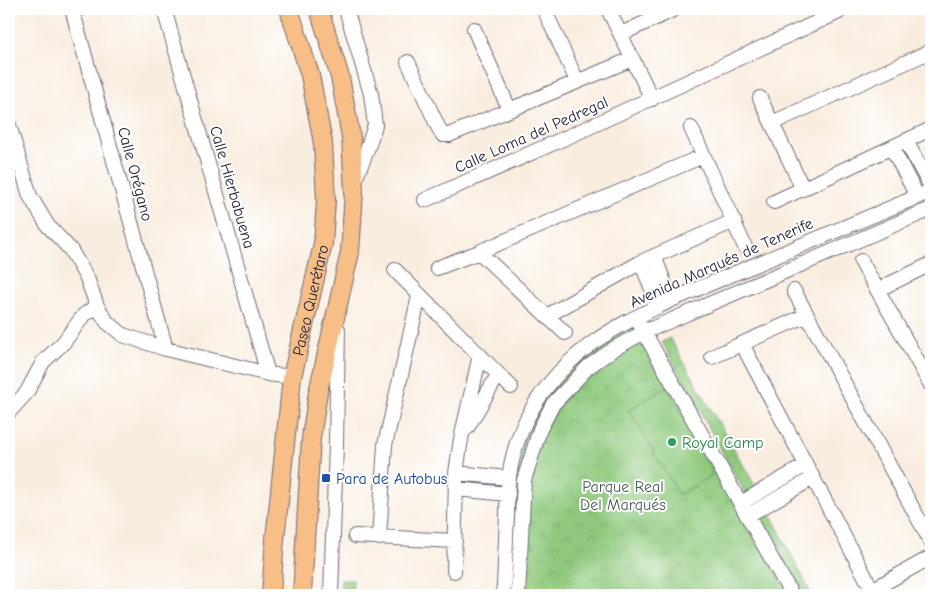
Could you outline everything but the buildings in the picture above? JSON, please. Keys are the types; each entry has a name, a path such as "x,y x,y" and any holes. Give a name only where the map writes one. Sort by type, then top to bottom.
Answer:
{"main road":[{"name":"Paseo Querétaro","path":"270,595 292,377 322,244 326,200 322,133 310,75 289,9"},
{"name":"Paseo Querétaro","path":"302,595 311,438 318,392 350,252 354,183 350,137 340,78 319,9"}],"street":[{"name":"Calle Orégano","path":"72,9 166,349"},
{"name":"Calle Hierbabuena","path":"164,9 268,374"},
{"path":"544,9 577,81"},
{"path":"608,9 652,99"},
{"path":"621,34 675,9"},
{"path":"350,11 371,94 375,125 354,183"},
{"name":"Calle Loma del Pedregal","path":"424,200 652,99 838,12"},
{"path":"474,29 509,108"},
{"path":"772,123 931,51"},
{"path":"408,62 440,131 443,135 449,135 509,108 632,59"},
{"path":"760,98 803,189"},
{"path":"9,125 30,196 48,226 70,249 87,278 97,306 107,322 123,335 166,349 268,374 292,377"},
{"path":"691,128 745,247"},
{"path":"774,202 931,129"},
{"path":"906,141 931,187"},
{"path":"892,148 917,196"},
{"path":"437,268 479,252 703,156"},
{"name":"Avenida Marqués de Tenerife","path":"502,595 504,587 508,478 513,453 521,428 535,402 554,378 595,342 636,317 931,191"},
{"name":"Avenida Marqués de Tenerife","path":"518,595 524,480 540,429 553,404 588,367 615,348 644,332 931,209"},
{"path":"547,316 641,262 734,222"},
{"path":"479,252 565,333"},
{"path":"654,256 665,303"},
{"path":"861,261 931,385"},
{"path":"641,262 665,303"},
{"path":"877,290 931,264"},
{"path":"395,270 511,387"},
{"path":"794,291 931,542"},
{"path":"379,538 385,445 419,296"},
{"path":"9,412 27,392 43,362 63,344 84,316 97,306"},
{"path":"331,595 338,307"},
{"path":"712,357 807,315"},
{"path":"636,317 792,595"},
{"path":"742,344 874,593 931,557"},
{"path":"454,571 456,473 460,439 480,355"},
{"path":"460,439 498,375"},
{"path":"741,503 806,465"},
{"path":"456,473 508,478"},
{"path":"747,516 813,478"},
{"path":"456,489 508,494"},
{"path":"355,536 455,541"}],"green space":[{"path":"634,321 640,332 587,365 530,452 517,595 503,595 515,454 556,379"},
{"name":"Parque Real Del Marqués","path":"644,333 789,595 520,595 525,481 541,429 589,367"},
{"path":"670,338 757,489 746,495 662,342"},
{"name":"Royal Camp","path":"667,387 713,474 679,495 629,410"},
{"path":"770,513 812,595 802,595 761,519"},
{"path":"341,580 353,580 352,595 341,595"}],"place":[{"name":"Royal Camp","path":"672,442"},
{"name":"Para de Autobus","path":"326,478"}]}
